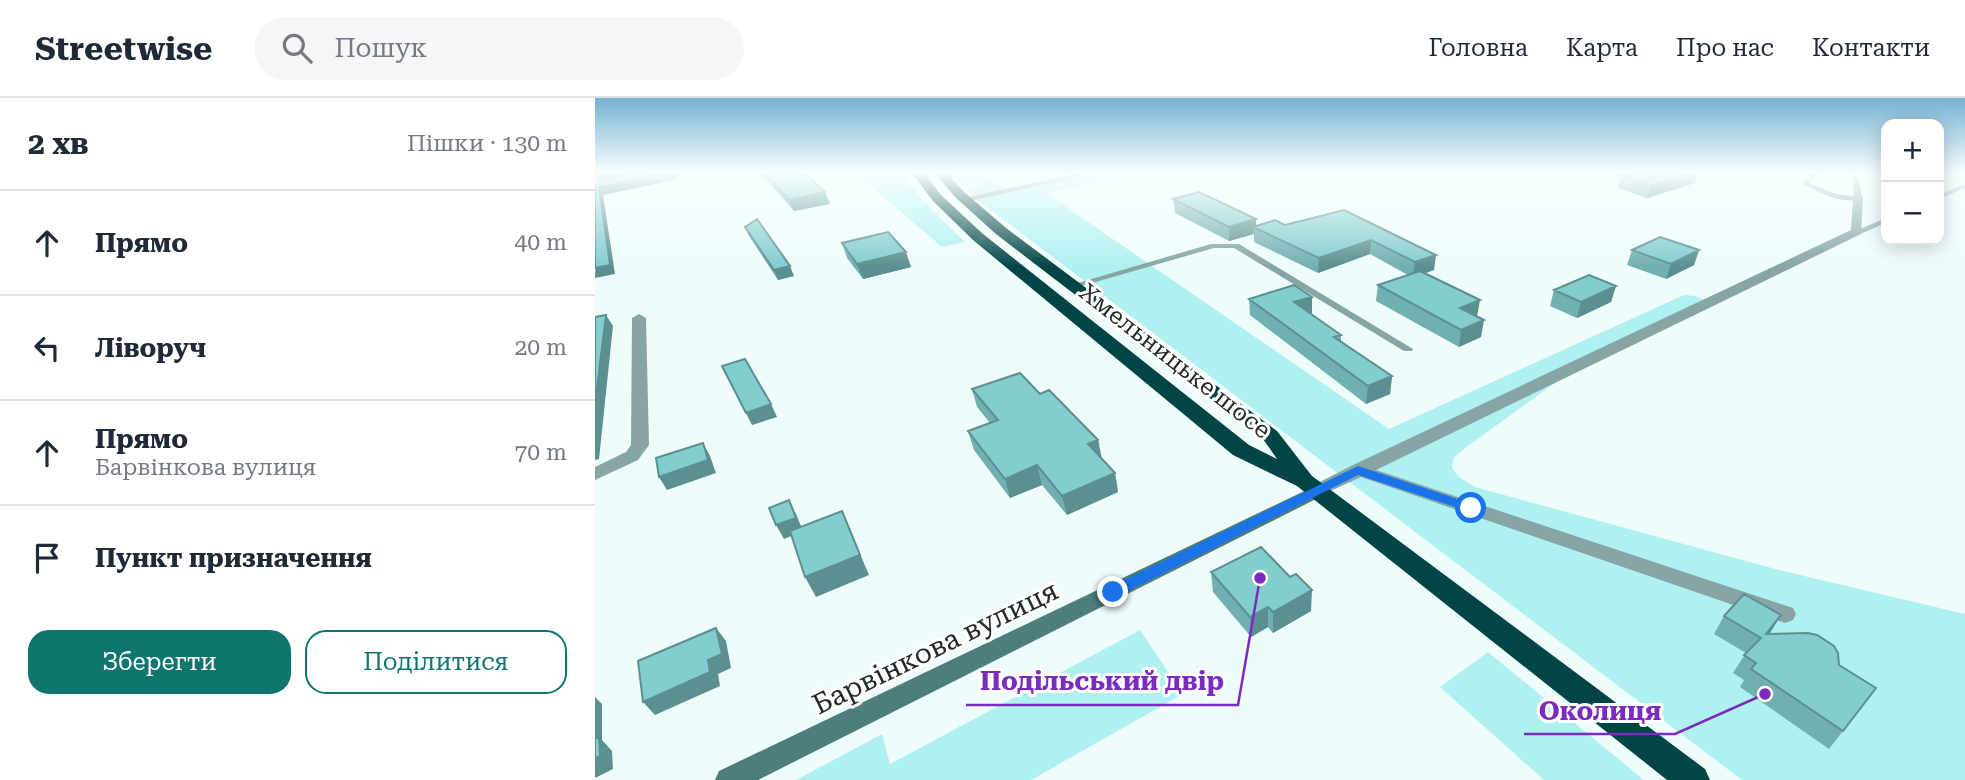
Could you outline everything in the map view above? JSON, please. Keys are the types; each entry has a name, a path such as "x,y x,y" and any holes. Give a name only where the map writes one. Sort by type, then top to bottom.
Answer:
{"highway":[{"name":"Хмельницьке шосе","path":"943,204 978,237 1241,450 1311,486"},
{"name":"Хмельницьке шосе","path":"971,204 1270,435 1311,486"},
{"path":"1311,486 1693,780"}],"street":[{"path":"1311,486 1358,470 1857,232 1858,204"},
{"path":"595,474 632,456 640,445 639,318"},
{"path":"1358,470 1785,614"},
{"name":"Барвінкова вулиця","path":"729,780 957,670 1311,486"}],"lane":[{"path":"1857,232 1881,221"},
{"path":"1075,285 1214,246 1236,246 1408,349"}],"shaded area":[{"path":"892,204 926,204 965,242 942,247"},
{"path":"983,204 1062,204 1389,429 1684,295 1696,296 1709,303 1584,362 1465,448 1454,458 1452,468 1459,477 1475,487 1779,570 1965,614 1965,780 1742,780"},
{"path":"1140,630 1183,694 1031,780 796,780 882,734 890,764"},
{"path":"1488,652 1644,780 1544,780 1440,687"}],"building":[{"path":"595,204 601,204 610,265 595,268"},
{"path":"1183,204 1224,204 1256,219 1229,227"},
{"path":"1344,210 1436,255 1415,262 1371,240 1319,258 1253,227 1275,220 1285,225"},
{"path":"757,219 790,266 774,270 745,227"},
{"path":"888,232 906,252 857,264 842,243"},
{"path":"1660,237 1699,250 1671,264 1632,250"},
{"path":"1420,271 1480,300 1460,308 1484,320 1461,330 1378,285"},
{"path":"1589,275 1616,286 1581,302 1554,290"},
{"path":"1294,285 1312,297 1294,302 1341,335 1334,337 1392,376 1368,386 1249,299"},
{"path":"606,315 600,363 595,407 595,317"},
{"path":"745,359 771,404 746,413 722,366"},
{"path":"1020,373 1040,394 1049,390 1098,440 1088,444 1115,473 1062,496 1037,465 1005,479 968,431 998,420 972,389"},
{"path":"703,443 708,460 659,477 656,458"},
{"path":"789,500 796,518 776,525 769,508"},
{"path":"842,511 860,555 805,577 790,531"},
{"path":"1261,547 1290,577 1296,574 1312,590 1273,612 1268,607 1250,617 1211,572"},
{"path":"1744,594 1781,615 1766,634 1817,635 1834,646 1839,665 1876,688 1843,731 1751,669 1756,663 1744,655 1761,638 1724,616"},
{"path":"716,628 722,654 708,660 710,672 643,702 638,661"},
{"path":"599,737 600,756 595,758 595,739"}],"place":[{"name":"Подільський двір","path":"1260,578"},
{"name":"Околиця","path":"1765,694"}],"route":[{"path":"1113,592 1358,470 1471,508"}]}
